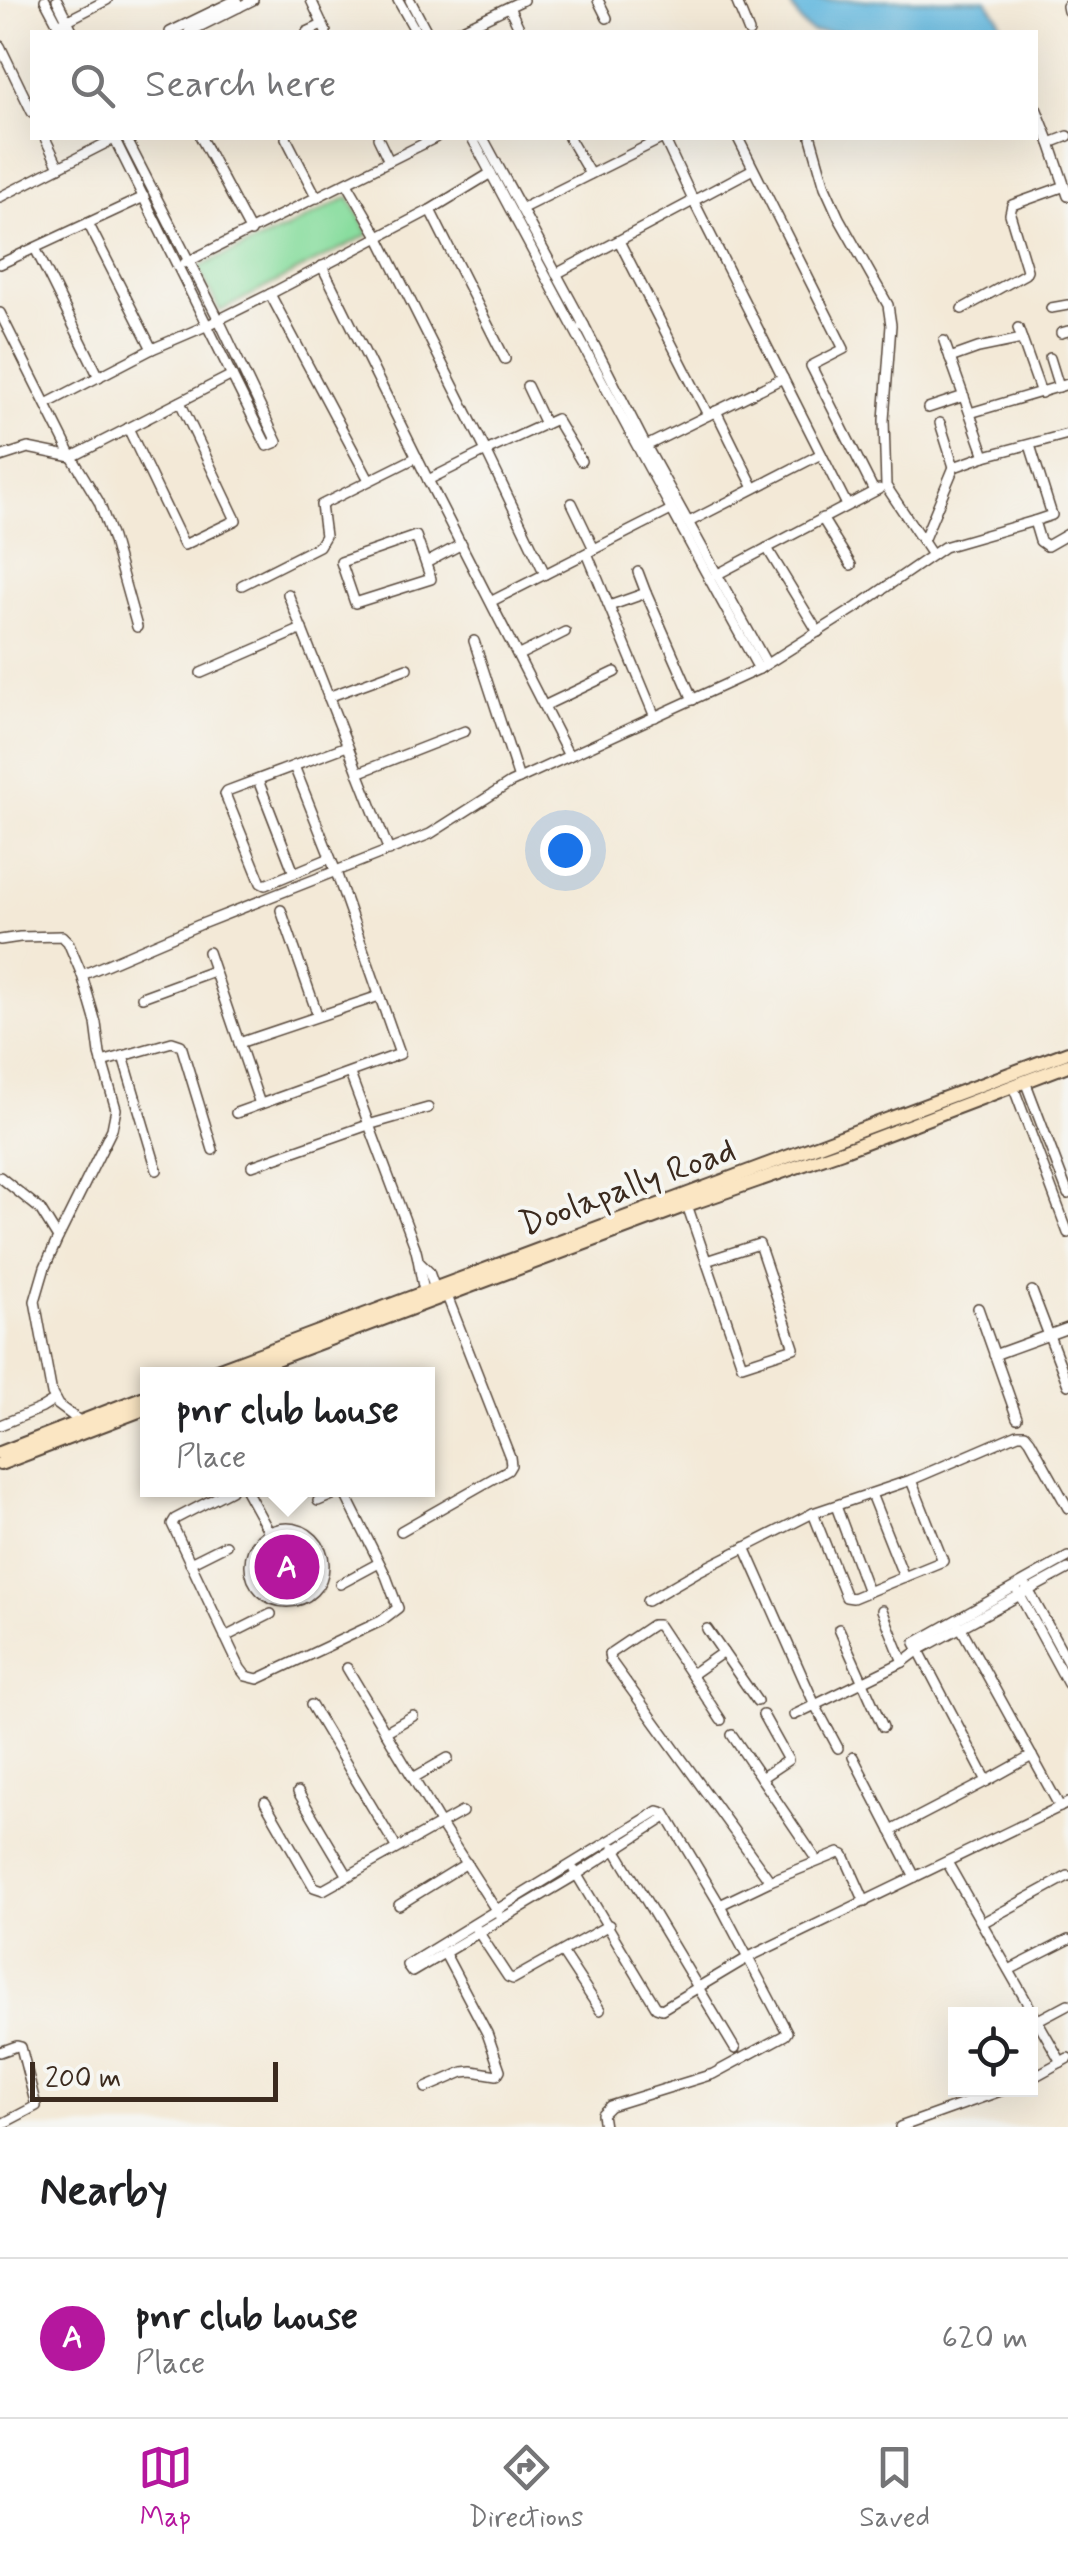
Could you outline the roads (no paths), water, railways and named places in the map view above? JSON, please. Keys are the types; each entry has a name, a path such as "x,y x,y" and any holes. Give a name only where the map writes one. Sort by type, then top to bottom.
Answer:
{"main road":[{"name":"Doolapally Road","path":"436,1293 842,1151 1068,1052"},
{"name":"Doolapally Road","path":"241,1367 934,1109 1068,1064"},
{"path":"241,1367 436,1293"},
{"path":"6,1456 140,1399"},
{"path":"6,1456 140,1410"}],"street":[{"path":"46,0 62,26"},
{"path":"57,0 62,26"},
{"path":"62,26 107,0"},
{"path":"174,30 236,0 239,7"},
{"path":"193,30 253,0"},
{"path":"310,0 324,28"},
{"path":"398,0 415,30"},
{"path":"410,0 426,30"},
{"path":"460,30 524,0"},
{"path":"598,0 607,18"},
{"path":"736,0 749,30"},
{"path":"509,7 519,30"},
{"path":"0,46 5,69 30,109"},
{"path":"962,310 1025,274 1027,265 1010,214 1012,205 1066,191 1038,113"},
{"path":"1050,143 1068,136"},
{"path":"46,140 59,167"},
{"path":"0,180 3,196 110,140"},
{"path":"115,140 183,265 219,320 276,442 267,446 208,325 183,265 127,140"},
{"path":"202,140 251,232"},
{"path":"287,140 317,198"},
{"path":"379,140 389,161"},
{"path":"183,265 432,140"},
{"path":"473,140 689,522 713,576"},
{"path":"484,140 556,274 579,328"},
{"path":"570,140 590,174"},
{"path":"521,209 660,140"},
{"path":"665,140 847,506"},
{"path":"739,140 844,349 812,366 874,490"},
{"path":"812,140 825,187 888,305 891,325 884,420 886,486 932,555"},
{"path":"556,274 753,169"},
{"path":"46,404 270,294 430,210 491,173"},
{"path":"347,183 378,236 545,574"},
{"path":"0,264 144,197"},
{"path":"430,210 505,359"},
{"path":"88,223 152,349"},
{"path":"619,241 754,488"},
{"path":"35,248 98,377"},
{"path":"322,266 569,756"},
{"path":"270,294 369,480"},
{"path":"1052,308 1068,305"},
{"path":"0,313 99,502 137,627"},
{"path":"1018,328 1041,393"},
{"path":"950,358 1022,339"},
{"path":"944,341 985,456"},
{"path":"970,413 1064,385 1050,358"},
{"path":"0,457 28,448 72,456 232,375"},
{"path":"646,446 783,378"},
{"path":"610,383 638,452 763,666"},
{"path":"527,386 545,424"},
{"path":"928,408 964,396"},
{"path":"128,428 184,544 236,520 180,402"},
{"path":"428,480 556,419 581,462"},
{"path":"924,542 954,467 940,423"},
{"path":"954,467 1068,434"},
{"path":"82,975 430,834 519,778 763,666 944,547 1052,515 1030,445"},
{"path":"689,522 821,454"},
{"path":"242,585 319,546 325,536 321,505 416,457"},
{"path":"713,576 886,486"},
{"path":"572,504 608,604 656,717"},
{"path":"492,601 671,510"},
{"path":"822,518 851,565"},
{"path":"1034,521 1040,541 1046,546 1068,534"},
{"path":"416,536 426,562 431,579 355,603 341,562 416,536"},
{"path":"426,562 462,544"},
{"path":"766,548 818,632"},
{"path":"638,572 692,700"},
{"path":"608,604 646,593"},
{"path":"288,594 389,852"},
{"path":"202,673 302,629"},
{"path":"519,655 565,632"},
{"path":"474,641 519,778"},
{"path":"328,697 407,668"},
{"path":"544,706 614,672"},
{"path":"358,773 464,731"},
{"path":"330,858 265,885 225,794 347,746"},
{"path":"236,1114 400,1054 294,766"},
{"path":"258,780 294,872"},
{"path":"281,910 318,1016"},
{"path":"0,940 62,936 68,942 96,1022 102,1062 116,1109 112,1129 58,1238 36,1301 52,1394 67,1414 81,1422"},
{"path":"208,952 260,1104"},
{"path":"142,997 213,971"},
{"path":"239,1043 378,996"},
{"path":"102,1062 172,1042 181,1045 213,1150"},
{"path":"123,1056 157,1170"},
{"path":"350,1074 420,1264 420,1276 436,1293 511,1465 402,1532"},
{"path":"1019,1083 1068,1194"},
{"path":"1019,1083 1068,1233"},
{"path":"252,1166 428,1108"},
{"path":"1043,1166 1056,1160"},
{"path":"0,1178 40,1209 58,1238"},
{"path":"687,1205 706,1261 742,1364 794,1348 758,1244 706,1261"},
{"path":"1032,1291 1068,1386"},
{"path":"978,1308 1018,1418"},
{"path":"994,1355 1068,1328"},
{"path":"0,1425 55,1400"},
{"path":"647,1601 813,1513 911,1480 1018,1434 1030,1440 1068,1508"},
{"path":"813,1513 844,1594 850,1598 868,1592 943,1562 911,1480"},
{"path":"871,1494 904,1577"},
{"path":"217,1497 172,1524 246,1676 258,1679 381,1621 398,1608 347,1497"},
{"path":"250,1497 269,1532"},
{"path":"318,1502 329,1497"},
{"path":"836,1506 868,1592"},
{"path":"281,1528 305,1532 321,1550 324,1574 319,1585 300,1600 275,1601 255,1586 250,1574 252,1550 269,1532 281,1528"},
{"path":"190,1563 226,1545"},
{"path":"745,1547 838,1748"},
{"path":"1022,1589 1068,1557"},
{"path":"340,1584 380,1564"},
{"path":"794,1716 903,1662 917,1646 1068,1568"},
{"path":"1022,1589 1056,1651 1068,1684"},
{"path":"882,1610 903,1662"},
{"path":"225,1637 270,1614"},
{"path":"574,1870 659,2009 749,1957 1064,1805 1032,1756 959,1624"},
{"path":"721,1720 658,1626 652,1625 609,1654 770,1881"},
{"path":"839,1629 882,1726"},
{"path":"707,1630 757,1701"},
{"path":"917,1646 987,1782"},
{"path":"1056,1651 1068,1662"},
{"path":"692,1674 724,1652"},
{"path":"347,1668 499,1915"},
{"path":"311,1704 396,1847"},
{"path":"760,1778 788,1760 763,1715"},
{"path":"385,1732 413,1716"},
{"path":"732,1735 816,1860"},
{"path":"891,1832 1032,1756"},
{"path":"853,1757 915,1877"},
{"path":"413,1778 448,1758"},
{"path":"298,1792 348,1876"},
{"path":"265,1802 316,1889 327,1888 462,1812"},
{"path":"426,2088 463,2072 497,2075 500,2070 494,2048 442,1949 662,1812 720,1905 787,2032 714,2074 610,2106 602,2114 604,2127"},
{"path":"613,1844 735,2049"},
{"path":"720,1905 839,1853 844,1856 865,1902"},
{"path":"947,1862 1030,2007"},
{"path":"399,1905 467,1863"},
{"path":"982,1923 1068,1876"},
{"path":"476,1928 510,1978 608,1925"},
{"path":"1009,1970 1068,1940"},
{"path":"562,1952 600,2010"},
{"path":"1038,2075 1065,2060 1038,2020 1068,2004"},
{"path":"0,2052 21,2046 36,2106 0,2124"},
{"path":"900,2127 984,2097"}],"water":[{"path":"788,0 986,0 1003,30 810,30"}],"place":[{"name":"pnr club house","path":"287,1567"}]}
